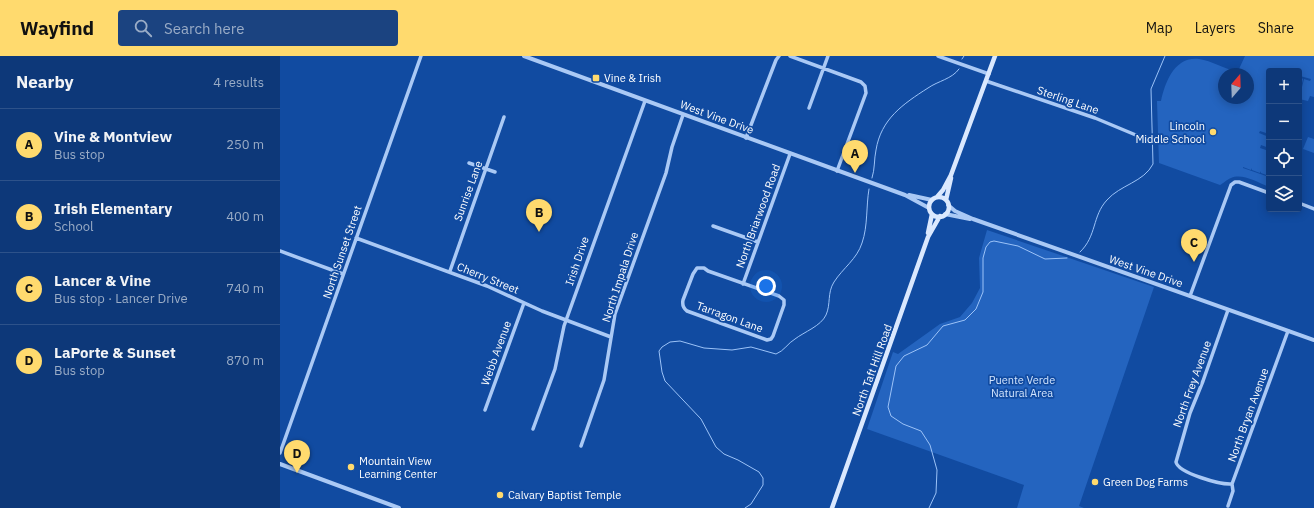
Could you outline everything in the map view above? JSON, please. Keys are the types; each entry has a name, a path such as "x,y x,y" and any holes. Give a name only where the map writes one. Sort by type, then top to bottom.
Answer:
{"main road":[{"path":"932,214 929,208 932,200 943,190 951,175 995,56"},
{"path":"943,215 948,205 946,200 951,175"},
{"path":"937,197 946,200"},
{"name":"West Vine Drive","path":"932,214 943,215"},
{"name":"North Taft Hill Road","path":"832,508 928,237 932,214"},
{"name":"North Taft Hill Road","path":"928,237 943,215"}],"street":[{"name":"North Sunset Street","path":"280,453 421,56"},
{"name":"West Vine Drive","path":"524,56 904,195 929,208"},
{"path":"746,138 776,60 779,56"},
{"path":"790,56 860,82 865,87 866,93 837,171"},
{"path":"809,108 828,56"},
{"path":"938,56 988,74"},
{"name":"Sterling Lane","path":"986,81 1095,118 1143,138"},
{"name":"Irish Drive","path":"533,429 555,369 562,333 566,321 645,101"},
{"name":"North Impala Drive","path":"581,446 604,380 615,314 666,173 672,147 683,114"},
{"name":"Sunrise Lane","path":"450,271 504,117"},
{"name":"North Briarwood Road","path":"743,284 790,154"},
{"path":"469,163 495,172"},
{"path":"1190,296 1231,185 1235,182 1239,182 1266,192"},
{"name":"West Vine Drive","path":"904,195 932,200"},
{"path":"1302,204 1314,209"},
{"name":"West Vine Drive","path":"948,205 955,211 972,219 1314,340"},
{"name":"West Vine Drive","path":"943,215 972,219"},
{"path":"713,226 758,242"},
{"name":"Cherry Street","path":"356,238 450,271 500,291 566,321 611,337"},
{"path":"280,251 344,274"},
{"name":"Tarragon Lane","path":"697,268 704,268 743,284 779,296 784,300 784,306 771,339 767,340 687,311 683,308 683,300 693,274 697,268"},
{"name":"Webb Avenue","path":"485,410 524,303"},
{"name":"North Frey Avenue","path":"1228,310 1190,413 1176,458 1176,464 1185,471 1219,484 1232,484"},
{"name":"North Bryan Avenue","path":"1228,506 1233,491 1232,484 1288,331"},
{"path":"280,464 398,508"}],"green space":[{"name":"Lincoln Middle School","path":"1245,56 1314,56 1314,97 1310,96 1308,101 1302,100 1302,87 1304,79 1310,81 1311,79 1302,77 1302,68 1266,68 1266,133 1260,131 1259,133 1266,136 1266,147 1261,145 1260,148 1266,150 1266,175 1261,173 1261,171 1260,173 1252,170 1252,168 1251,170 1243,168 1266,176 1266,186 1245,177 1231,178 1220,185 1159,163 1157,101 1161,101 1168,79 1177,66 1191,59 1204,60 1227,68 1218,68 1218,104 1254,104 1254,68 1239,68"},
{"path":"1308,137 1314,139 1314,153 1303,149"},
{"name":"Puente Verde Natural Area","path":"987,230 1154,287 1079,506 1084,508 1017,508 1024,485 867,429 893,352 898,354 940,324 960,317 972,303 980,288 979,258"}],"waterway":[{"path":"1080,252 1092,233 1102,206 1112,195 1144,175 1153,164 1151,89 1165,56"},
{"path":"872,178 875,153 879,139 883,129 894,113 910,100 932,86 949,78 959,69"},
{"path":"745,508 751,504 763,485 763,478 759,472 724,454 716,447 701,419 665,381 659,351 670,342 680,341 704,348 732,350 751,347 776,354 816,326 824,319 826,315 830,290 834,282 860,249 865,230 869,189"},
{"path":"929,508 936,493 937,470 930,445 921,431 903,424 891,416 888,407 896,366 904,356 927,345 943,326 965,320 976,309 983,292 983,258 986,247 990,242 994,241 1018,246 1045,259 1067,258"}],"place":[{"name":"Vine & Irish","path":"596,78"},
{"name":"Lincoln Middle School","path":"1213,132"},
{"name":"Vine & Montview","path":"855,173"},
{"name":"Irish Elementary","path":"539,232"},
{"name":"Lancer & Vine","path":"1194,262"},
{"name":"Mountain View Learning Center","path":"351,467"},
{"name":"LaPorte & Sunset","path":"297,473"},
{"name":"Green Dog Farms","path":"1095,482"},
{"name":"Calvary Baptist Temple","path":"500,495"}]}
